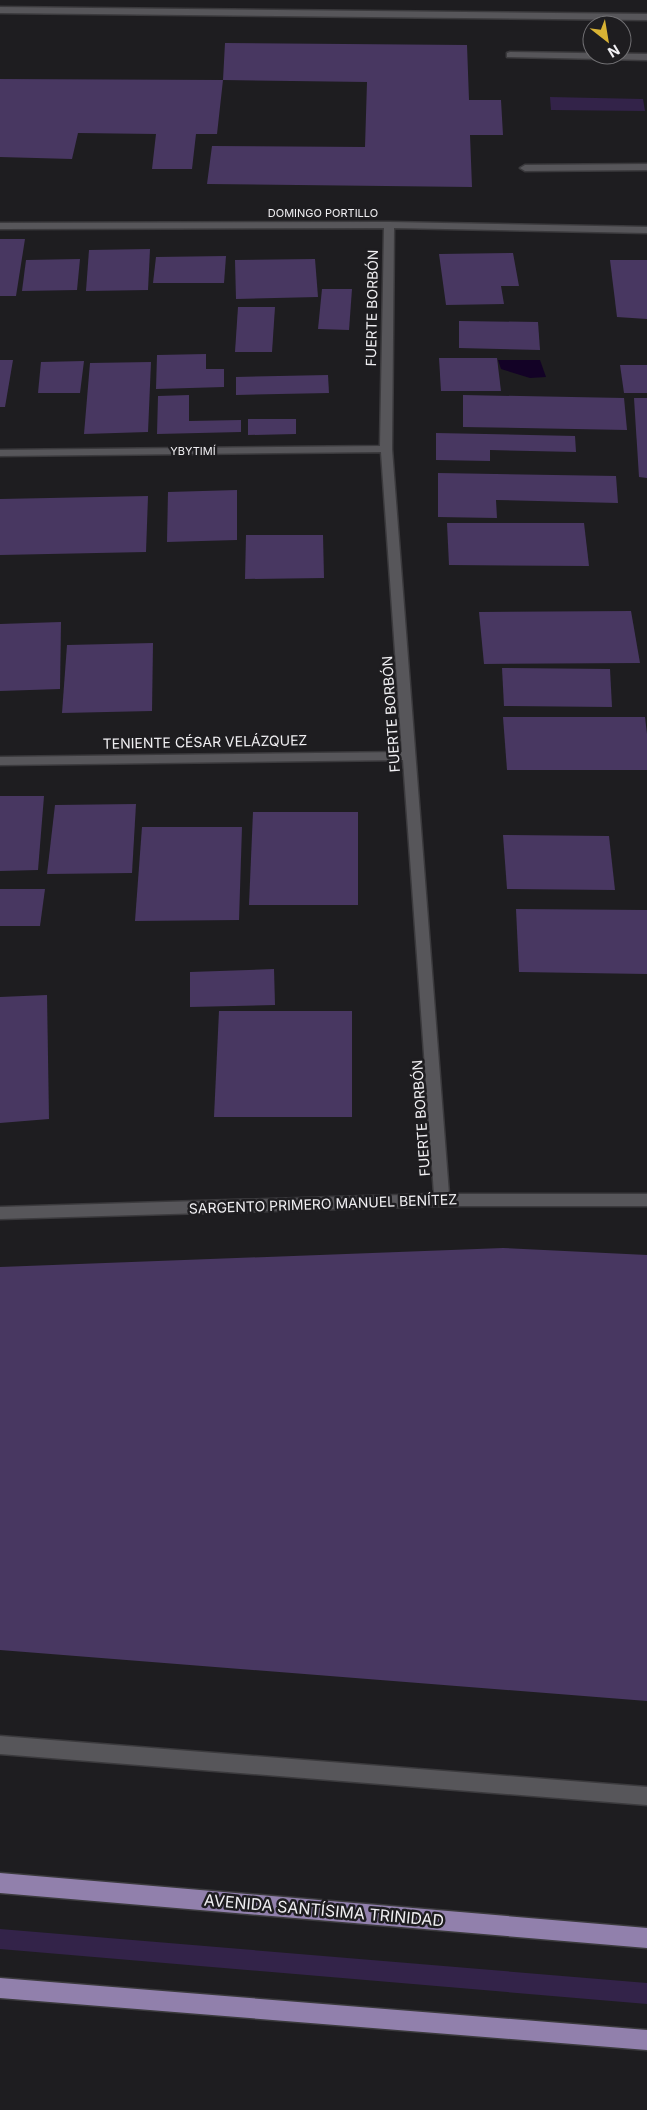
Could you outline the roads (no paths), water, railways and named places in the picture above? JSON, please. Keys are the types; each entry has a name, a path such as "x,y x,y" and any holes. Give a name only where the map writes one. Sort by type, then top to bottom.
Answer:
{"main road":[{"name":"AVENIDA SANTÍSIMA TRINIDAD","path":"0,1883 647,1938"},
{"path":"0,1988 647,2040"}],"street":[{"path":"0,10 647,17"},
{"path":"510,55 647,57"},
{"path":"525,168 647,168"},
{"name":"DOMINGO PORTILLO","path":"0,226 389,225 647,230"},
{"name":"FUERTE BORBÓN","path":"389,225 386,449 442,1200"},
{"name":"YBYTIMÍ","path":"0,453 386,449"},
{"name":"TENIENTE CÉSAR VELÁZQUEZ","path":"0,760 410,756"},
{"name":"SARGENTO PRIMERO MANUEL BENÍTEZ","path":"0,1214 442,1200 647,1200"},
{"path":"0,1745 647,1796"}]}
